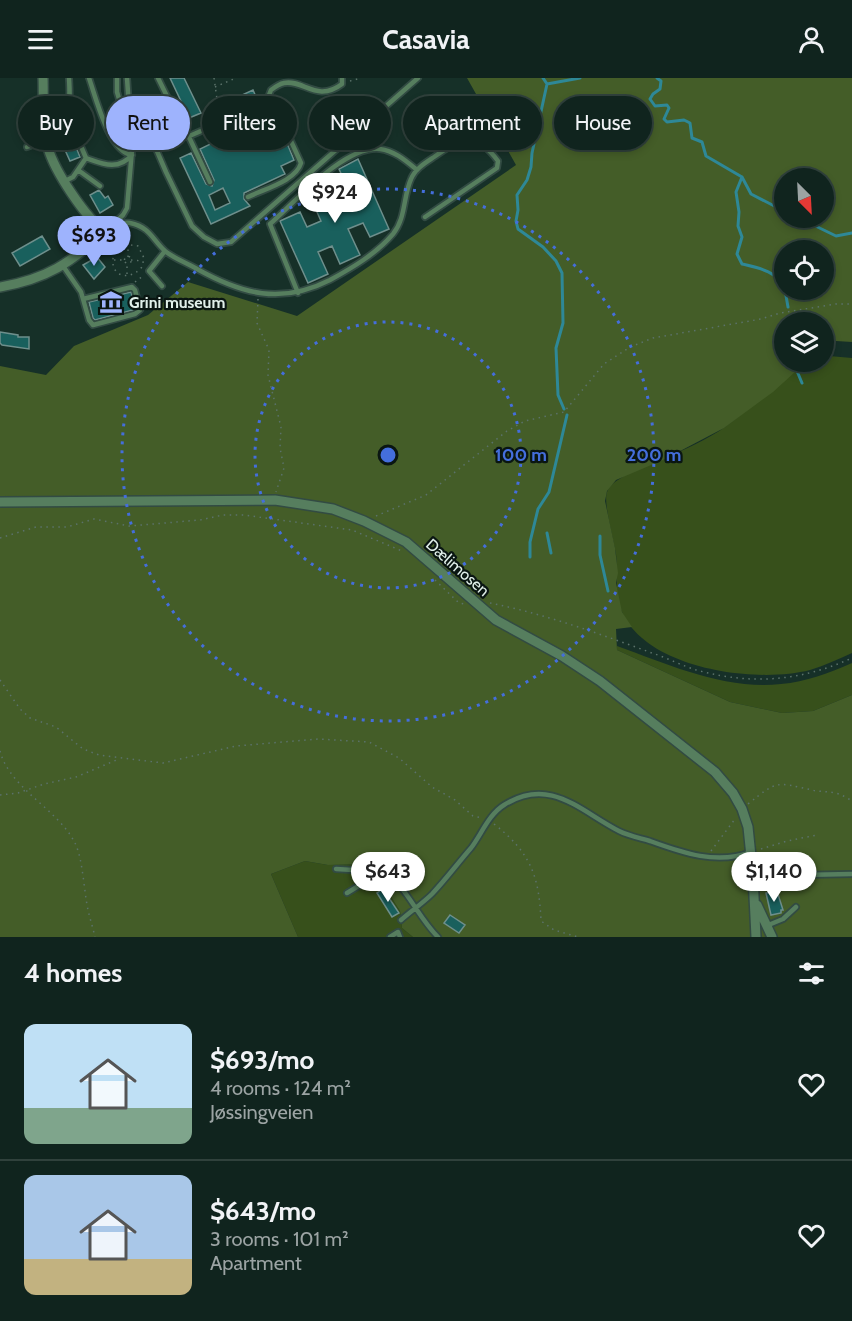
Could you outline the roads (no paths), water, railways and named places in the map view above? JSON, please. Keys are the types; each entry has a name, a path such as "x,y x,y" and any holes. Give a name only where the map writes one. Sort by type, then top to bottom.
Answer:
{"street":[{"path":"43,78 44,96"},
{"path":"0,286 37,278 63,266 105,232 92,221 65,181 49,150"},
{"name":"Dælimosen","path":"0,502 275,500 333,509 364,521 406,542 496,620 562,656 600,681 715,772 733,793 742,809 747,827 755,900 756,937"},
{"name":"Dælimosen","path":"755,900 772,937"}],"lane":[{"path":"69,78 70,96"},
{"path":"89,78 112,138 122,152 132,155"},
{"path":"117,78 118,96"},
{"path":"126,78 127,96"},
{"path":"158,78 167,96"},
{"path":"157,150 192,226 211,241 225,244 231,242 418,78"},
{"path":"269,96 271,90 285,82 325,91 339,86 343,80"},
{"path":"190,139 210,182"},
{"path":"105,232 129,223 149,231 165,251 229,285 259,292 288,295 298,293 345,272 393,234 401,219 410,181 417,170 453,143 467,140 481,142 499,163 495,170 425,217"},
{"path":"298,293 270,224 335,165 358,153 381,149 402,158 417,170"},
{"path":"83,150 86,158"},
{"path":"105,232 126,211 132,150"},
{"path":"248,197 288,178 301,167 295,150"},
{"path":"86,158 114,166 124,163 132,155"},
{"path":"65,181 78,170 86,158"},
{"path":"78,170 100,186"},
{"path":"162,286 149,272 165,251"},
{"path":"63,266 83,299 89,320 96,325 138,313 140,308 135,290 128,287 83,299"},
{"path":"401,920 431,895 472,846 501,806 516,798 534,793 550,794 567,800 621,832 685,854 737,857 751,852"},
{"path":"382,858 390,875 438,937"},
{"path":"336,869 353,870 365,882 347,893"},
{"path":"753,876 852,874"},
{"path":"766,926 783,919 796,907"},
{"path":"390,937 398,932 400,937"}],"waterway":[{"path":"543,78 547,84 580,78"},
{"path":"657,78 661,81 660,89 650,99 655,106 667,105 669,108 664,119 667,122 684,120 690,123 692,138 702,142 706,156 742,177 751,194 774,206"},
{"path":"547,84 531,167 527,180 517,195 516,221 518,229 543,247 556,261 562,273 563,323 556,348 558,395 564,409"},
{"path":"742,177 736,192 739,212 738,226 742,237 737,254 742,264 774,276"},
{"path":"820,228 836,236 852,233"},
{"path":"787,300 788,307"},
{"path":"797,372 802,383"},
{"path":"530,557 530,542 538,509 549,492 567,415"},
{"path":"547,533 551,553"},
{"path":"600,536 600,555 608,591"}],"place":[{"name":"Grini museum","path":"111,302"}]}
